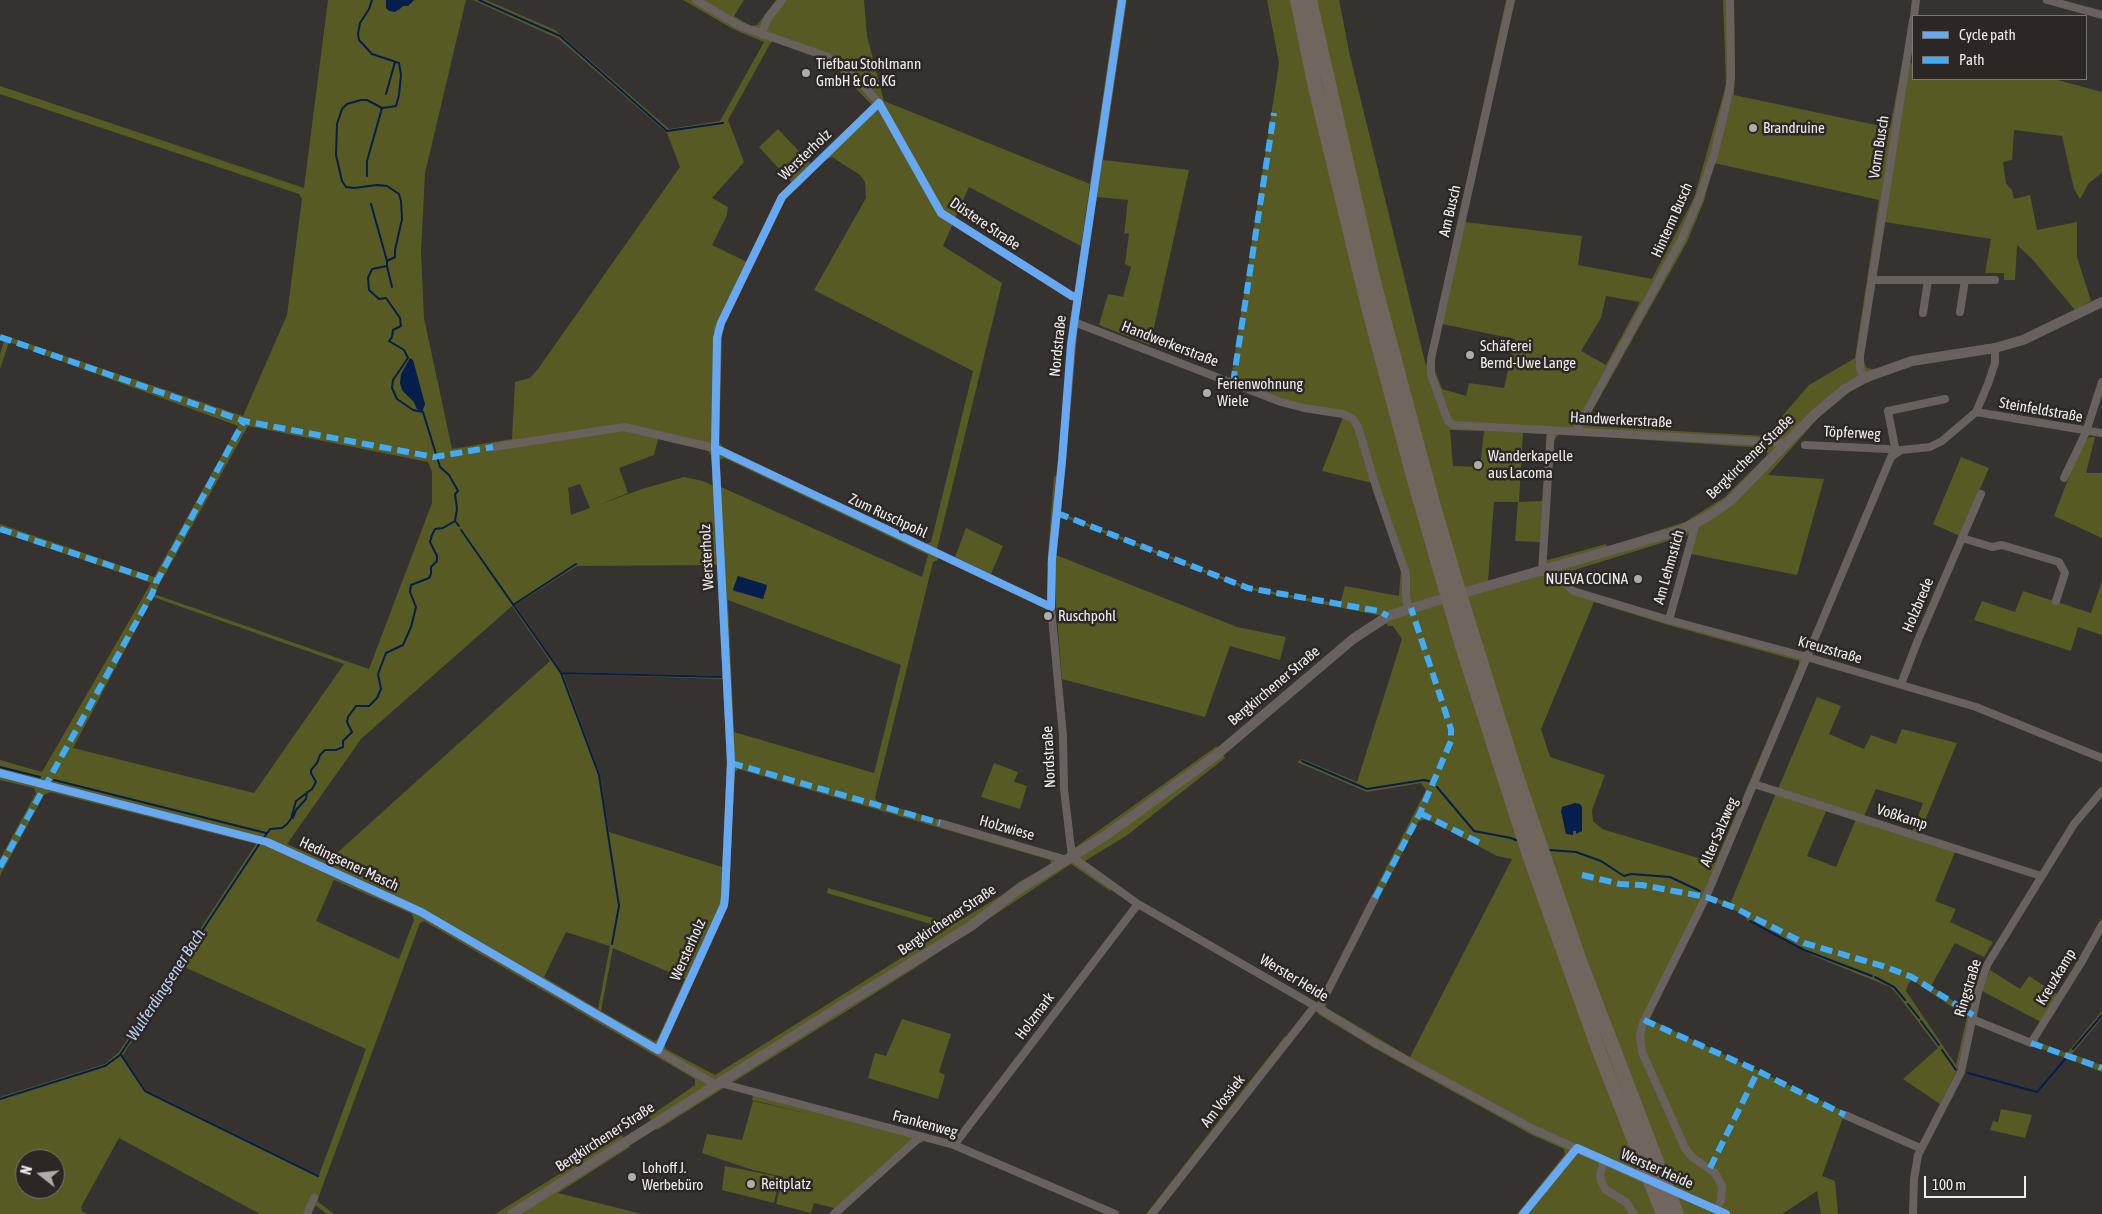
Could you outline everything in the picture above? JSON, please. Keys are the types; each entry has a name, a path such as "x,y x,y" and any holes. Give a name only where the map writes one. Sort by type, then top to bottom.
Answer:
{"highway":[{"path":"1297,0 1347,225 1414,480 1466,661 1530,858 1599,1052 1663,1214"},
{"path":"1310,0 1371,268 1405,400 1463,603 1545,862 1627,1087 1677,1214"}],"street":[{"name":"Düstere Straße","path":"696,0 735,23 760,34 828,57 855,76 879,103 941,213 1072,296 1077,297"},
{"path":"760,34 768,18 782,0"},
{"name":"Nordstraße","path":"1069,858 1064,788 1063,736 1051,607 1052,559 1077,297 1122,0"},
{"name":"Am Busch","path":"1453,425 1445,416 1432,375 1431,360 1511,0"},
{"name":"Hinterm Busch","path":"1576,431 1682,240 1714,155 1731,78 1730,0"},
{"name":"Vorm Busch","path":"1914,15 1916,0"},
{"path":"2047,0 2102,15"},
{"name":"Vorm Busch","path":"1864,378 1859,362 1912,31"},
{"name":"Wersterholz","path":"658,1050 724,905 725,896 731,763 714,448 718,329 782,196 879,103"},
{"path":"1873,280 1994,280"},
{"path":"1923,313 1928,280"},
{"path":"1960,312 1965,280"},
{"name":"Bergkirchener Straße","path":"512,1214 971,926 1019,889 1105,836 1214,757 1365,630 1388,616 1681,530 1696,523 1730,501 1815,414 1845,389 1864,378 1912,361 1995,348 2023,340 2102,302"},
{"name":"Handwerkerstraße","path":"1074,322 1281,402 1304,408 1343,414 1353,419 1358,427 1406,574 1408,609"},
{"path":"1945,399 1888,411 1896,452 1930,447 1942,441 1976,412 1995,363 1995,348"},
{"path":"2064,478 2086,432 2102,382"},
{"name":"Steinfeldstraße","path":"1976,412 2102,434"},
{"name":"Handwerkerstraße","path":"1453,425 1787,443"},
{"name":"Zum Ruschpohl","path":"493,447 624,427 714,448 1051,607"},
{"path":"1542,572 1551,430"},
{"name":"Töpferweg","path":"1805,445 1888,449 1896,452"},
{"name":"Alter Salzweg","path":"1716,1210 1721,1201 1722,1186 1715,1173 1692,1157 1685,1148 1642,1052 1640,1035 1644,1020 1706,897 1891,457 1896,452"},
{"name":"Holzbrede","path":"1901,684 1981,494"},
{"name":"Am Lehmstich","path":"1669,620 1696,523"},
{"path":"1962,538 1992,547 2002,545 2059,562 2065,573 2056,601"},
{"name":"Kreuzstraße","path":"1557,567 1562,580 1573,591 1976,707 2102,758"},
{"name":"Hedingsener Masch","path":"0,773 263,840 421,912 718,1084"},
{"name":"Voßkamp","path":"1754,784 2041,876"},
{"name":"Ringstraße","path":"1913,1214 1915,1166 1920,1148 1960,1072 1986,965 2074,824 2102,791"},
{"name":"Holzwiese","path":"940,823 1069,858"},
{"name":"Werster Heide","path":"1069,858 1138,904 1317,1007 1377,1044 1516,1120 1616,1167 1726,1214"},
{"name":"Am Vossiek","path":"1152,1214 1317,1007 1375,898"},
{"name":"Holzmark","path":"954,1145 1138,904"},
{"name":"Kreuzkamp","path":"1972,1019 2031,1043 2081,963 2102,925"},
{"name":"Frankenweg","path":"718,1084 954,1145 1100,1211 1115,1214"},
{"path":"1845,1115 1920,1148"},
{"path":"834,1214 920,1137"},
{"path":"1523,1214 1577,1148"},
{"path":"1604,1160 1600,1175 1601,1181 1606,1190 1626,1202 1634,1214"},
{"path":"307,1214 314,1198"}],"shaded area":[{"path":"328,0 386,0 386,3 399,10 403,6 408,6 414,0 466,0 425,173 421,252 424,318 452,449 512,439 515,382 530,378 538,369 680,167 667,133 559,39 473,0 486,0 555,30 669,129 720,121 764,42 733,29 683,0 744,0 734,16 751,26 757,25 776,0 864,0 867,36 884,101 1090,184 1081,246 969,187 943,246 1002,283 937,549 938,560 933,562 875,798 878,802 1063,856 1217,746 1225,758 1126,836 1085,861 1117,884 1110,891 1071,864 912,970 657,1130 649,1117 695,1085 695,1079 424,921 420,923 317,1201 334,1214 327,1214 315,1205 311,1214 260,1214 119,1138 81,1207 82,1211 87,1214 0,1214 0,1097 105,1064 119,1052 256,844 50,792 44,795 0,876 0,859 36,793 34,788 0,780 0,760 42,772 151,583 0,532 0,524 154,577 238,426 9,342 0,369 0,355 4,341 0,339 0,334 243,416 287,315 302,199 299,194 0,94 0,86 304,188","holes":["774,40 827,59 872,105 813,166 832,157 860,175 865,182 866,198 814,290 973,371 931,542 926,544 723,447 719,442 720,337 747,262 712,245 727,215 728,207 712,198 744,162 728,120","407,363 417,409 414,402 402,390","248,426 428,462 432,472 432,503 369,669 154,594","658,439 708,451 711,455 713,486 703,481 684,477 642,489 596,506 628,493 619,468 654,455","724,458 928,555 922,577 721,487 719,460","580,484 590,508 571,515 568,488","717,565 724,676 561,672 515,605 577,566","738,576 767,587 763,599 734,591","153,597 344,664 254,793 73,748","728,600 901,665 874,773 734,732","512,606 550,661 327,862 287,844 361,739","563,674 724,679 727,760 722,867 609,832 600,775","738,769 1050,860 1051,864 1019,882 1002,895 954,924 828,888 827,893 947,929 715,1075 666,1049 664,1044 728,902 735,772","334,880 412,914 414,920 399,959 316,921","566,932 610,946 598,1009 544,977","613,948 685,979 657,1040 654,1041 601,1011","182,966 366,1049 319,1175 146,1090 122,1056"]},
{"path":"1117,0 1127,0 1103,160 1189,170 1150,345 1099,325 1108,294 1123,297 1131,267 1125,264 1129,234 1126,233 1124,235 1128,200 1097,197 1098,187 1090,184"},
{"path":"1267,0 1339,0 1350,56 1426,366 1506,0 1514,0 1465,222 1582,236 1578,265 1652,279 1694,198 1726,85 1723,0 1734,0 1734,95 1890,128 1914,0 1910,63 1912,64 1912,80 2058,80 2102,92 2102,173 2089,183 2080,199 2074,189 2062,136 2014,130 2012,160 2003,162 2006,184 2012,190 2014,199 2030,195 2037,230 2077,222 2077,257 2091,301 2075,310 2033,260 2017,245 2015,280 2004,280 2004,273 1985,273 1991,239 1885,222 1863,360 1867,368 1873,369 1875,379 1851,391 1818,418 1768,475 1824,479 1797,575 1691,554 1697,532 1568,572 1566,578 1575,588 1670,617 1812,655 1758,782 1778,789 1817,697 1841,706 1829,734 1864,749 1871,735 1896,744 1902,729 1957,743 1919,835 1955,852 1935,901 1956,909 1950,922 1993,942 1984,957 1955,943 1931,986 1970,1012 1957,1071 1940,1104 1903,1079 1938,1048 1890,987 1814,956 1748,921 1743,914 1711,900 1708,901 1649,1019 1845,1112 1822,1176 1835,1181 1838,1214 1821,1214 1817,1191 1782,1214 1517,1214 1565,1154 1564,1149 1532,1135 1374,1048 1318,1014 1319,999 1426,790 1421,783 1367,792 1297,762 1302,759 1357,782 1402,639 1393,626 1388,626 1382,616 1247,589 1061,516 1056,555 1237,627 1286,637 1280,660 1230,646 1205,717 1062,679 1056,604 1055,556 1047,567 1054,476 1064,479 1061,513 1248,587 1340,604 1345,586 1399,596 1401,568 1372,483 1322,471 1345,412 1303,405 1275,397 1231,380 1279,63","holes":["1714,163 1879,200 1855,358 1809,385 1765,436 1588,426 1585,424 1687,242 1704,201","1606,296 1640,302 1606,365 1581,351 1601,318","1442,324 1515,339 1504,388 1469,383 1466,396 1442,389 1435,370 1434,361","1450,430 1484,431 1480,467 1453,466","1523,433 1547,434 1542,501 1519,502","1559,434 1765,448 1768,454 1725,497 1685,522 1607,547 1606,544 1548,560 1545,558 1554,440","1494,502 1518,502 1515,541 1540,542 1539,567 1488,581","1594,602 1668,625 1799,661 1799,665 1715,863 1602,829 1593,821 1592,810 1605,775 1550,757 1541,729","1756,788 1776,793 1730,904 1710,896","1876,789 1923,803 1912,832 1864,816","1827,809 1856,819 1836,867 1807,856","1427,819 1497,856 1512,859 1410,1057 1327,1008 1325,1003 1419,821","1911,981 1915,982 1967,1017 1956,1065 1906,991 1908,984"]},
{"path":"778,129 813,166 793,184 759,147"},
{"path":"2090,437 2095,437 2086,473 2102,473 2102,538 2054,516 2084,441"},
{"path":"1961,457 1989,468 1960,536 1933,524"},
{"path":"966,528 1003,546 991,574 955,557"},
{"path":"2102,581 2102,635 2078,627 2071,651 1974,620 1982,601 2015,612 2023,591 2091,613"},
{"path":"994,763 1018,772 1014,782 1027,786 1020,809 981,797"},
{"path":"2102,918 2102,930 2038,1042 2067,1053 2102,1011 2102,1018 2072,1054 2102,1065 2102,1072 2037,1047 2030,1038 2041,1022 1982,991 1990,970 2020,989 2029,976 2058,995"},
{"path":"902,1019 951,1034 939,1072 945,1075 938,1099 868,1078 875,1053 886,1056"},
{"path":"1285,1036 1291,1040 1156,1214 1146,1214"},
{"path":"754,1091 926,1134 923,1142 916,1144 841,1214 829,1214 834,1208 814,1203 811,1213 776,1204 783,1177 753,1170 702,1153 707,1134 742,1140 753,1101 818,1116 752,1100"},
{"path":"2001,1109 2032,1115 2025,1138 1990,1130 1993,1121 1998,1122"},
{"path":"622,1135 630,1147 558,1193 642,1214 495,1214"},
{"name":"Reitplatz","path":"725,1166 780,1177 774,1203 722,1190"}],"water":[{"path":"386,0 414,0 408,6 403,6 395,12 389,11 386,8"},
{"path":"410,358 413,360 425,404 422,412 417,409 414,402 402,390 400,383 401,374"},
{"path":"738,576 767,585 763,599 733,590"},
{"path":"1575,803 1580,804 1582,807 1582,831 1576,834 1576,831 1573,831 1573,835 1566,834 1561,811 1562,807"}],"waterway":[{"name":"Wulferdingsener Bach","path":"263,839 270,829 282,828 287,824 291,819 296,801 312,789 316,782 311,770 317,763 320,755 325,750 336,750 343,747 343,741 352,732 347,722 348,717 356,706 369,706 377,698 381,689 378,674 386,653 403,645 411,627 416,607 410,592 411,585 429,578 431,567 437,561 437,556 430,542 432,535 435,529 443,528 455,521 457,509 455,494 458,491 449,475 440,467 423,412 413,410 397,399 392,388 393,380 408,358 404,350 389,341 393,330 401,326 400,318 386,298 379,299 369,290 368,278 372,269 387,266 387,261 395,257 402,219 399,194 387,186 346,187 342,181 336,155 337,124 342,109 347,104 367,100 382,108 396,106 399,95 401,75 399,63 372,54 359,40 360,23 369,9 372,0"},
{"path":"479,0 560,36 667,131 723,123"},
{"path":"386,94 395,62"},
{"path":"367,176 367,161 382,108"},
{"path":"371,204 387,261"},
{"path":"387,266 392,287"},
{"name":"Wulferdingsener Bach","path":"455,521 459,526"},
{"path":"461,530 561,673 599,775 619,906 612,944"},
{"path":"513,605 576,564"},
{"path":"561,673 721,677"},
{"path":"1302,761 1367,789 1424,780 1429,781"},
{"path":"0,767 40,777"},
{"path":"54,780 266,833"},
{"path":"1437,787 1474,831 1518,841"},
{"name":"Wulferdingsener Bach","path":"293,818 296,810 306,799 307,792"},
{"name":"Wulferdingsener Bach","path":"0,1099 105,1066 120,1055 260,843"},
{"path":"1549,850 1576,852 1601,861 1624,876 1631,874 1670,877 1700,891"},
{"path":"1750,921 1804,950 1872,976"},
{"path":"1875,977 1894,987 1905,1000"},
{"path":"1908,1004 1919,1018"},
{"path":"2073,1049 2102,1015"},
{"path":"1921,1021 1939,1045"},
{"path":"1942,1050 1956,1070"},
{"path":"121,1055 145,1091 318,1176"},
{"path":"1968,1073 2037,1092 2066,1058"}],"marked path":[{"path":"1233,383 1274,113"},
{"path":"0,337 244,421 434,457 493,447"},
{"path":"0,867 152,594 157,581 244,421"},
{"path":"1057,513 1248,588 1379,611 1388,616"},
{"path":"0,529 157,581"},
{"path":"1375,898 1420,813 1451,741 1451,729 1411,608"},
{"path":"731,763 940,823"},
{"path":"1420,813 1484,845"},
{"path":"1582,875 1620,884 1642,885 1706,897 1733,907 1804,943 1886,967 1912,977 1973,1015"},
{"path":"1644,1020 1758,1071 1845,1115"},
{"path":"2031,1043 2102,1068"},
{"path":"1710,1168 1758,1071"}],"cycle path":[{"path":"715,448 1051,607 1052,559 1071,344 1122,0"},
{"path":"0,773 267,842 421,912 658,1050 724,905 731,763 715,448 717,338 721,323 782,197 879,103 941,213 1072,296 1077,297"},
{"path":"1523,1214 1577,1148 1726,1214"}],"place":[{"name":"Tiefbau Stohlmann GmbH & Co. KG","path":"806,73"},
{"name":"Brandruine","path":"1753,128"},
{"name":"Schäferei Bernd-Uwe Lange","path":"1470,355"},
{"name":"Ferienwohnung Wiele","path":"1207,393"},
{"name":"Wanderkapelle aus Lacoma","path":"1478,465"},
{"name":"NUEVA COCINA","path":"1638,579"},
{"name":"Ruschpohl","path":"1048,616"},
{"name":"Lohoff J. Werbebüro","path":"632,1177"},
{"name":"Reitplatz","path":"751,1184"}]}
